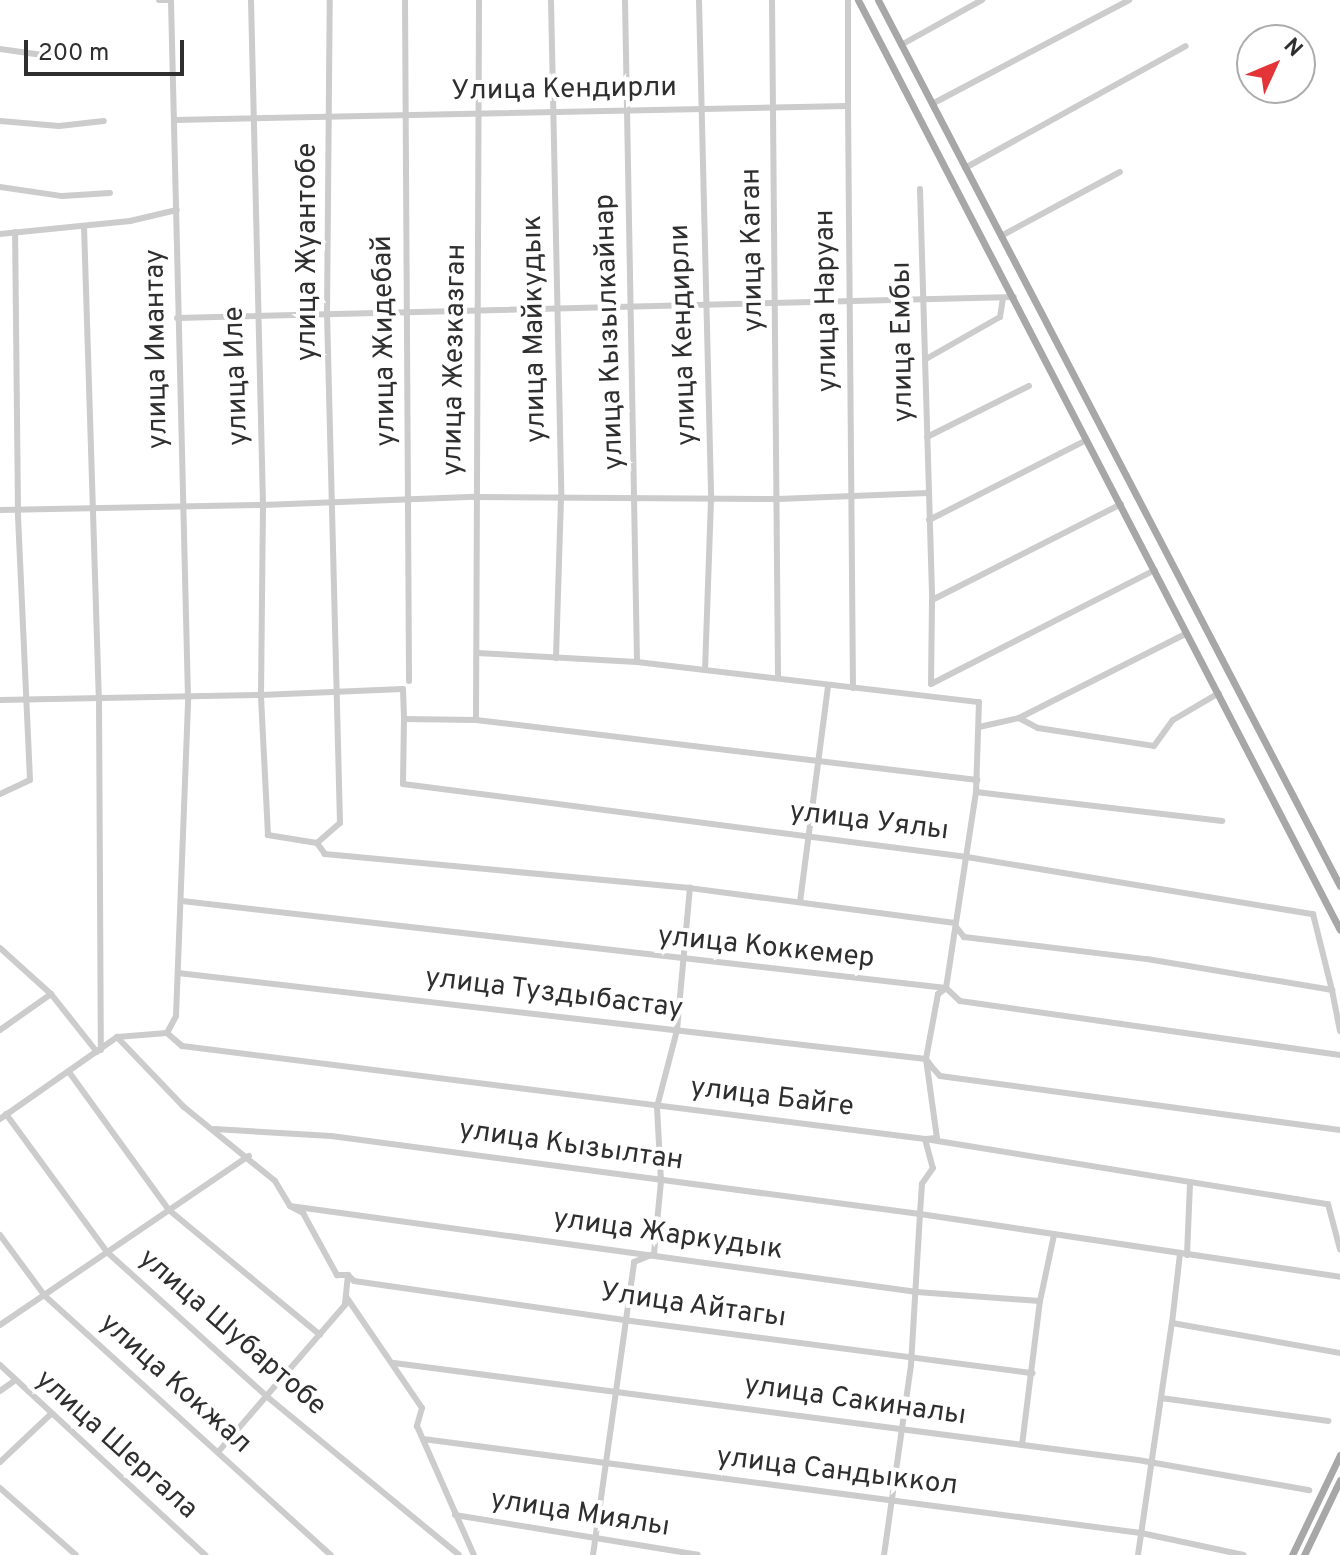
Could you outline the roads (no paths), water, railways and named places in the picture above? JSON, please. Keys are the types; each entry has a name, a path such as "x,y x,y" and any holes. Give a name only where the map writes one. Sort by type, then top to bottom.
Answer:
{"main road":[{"path":"858,0 1015,297 1340,930"},
{"path":"878,0 1340,886"},
{"path":"964,200 978,193"},
{"path":"1237,726 1253,718"},
{"path":"1292,1555 1340,1455"},
{"path":"1304,1555 1340,1480"}],"street":[{"path":"159,0 171,0"},
{"name":"улица Имантау","path":"167,1033 176,1016 188,697 171,0"},
{"name":"улица Иле","path":"251,0 256,314 263,505 261,695"},
{"name":"улица Жуантобе","path":"330,0 327,314 335,504"},
{"name":"улица Жидебай","path":"405,0 409,681"},
{"name":"улица Жезказган","path":"476,720 479,0"},
{"name":"улица Майкудык","path":"551,0 555,110 554,307 561,498 556,658"},
{"name":"улица Кызылкайнар","path":"625,0 625,111 638,499 637,662"},
{"name":"улица Кендирли","path":"699,0 699,110 711,499 705,670"},
{"name":"улица Каган","path":"772,0 778,678"},
{"path":"848,0 848,106"},
{"path":"901,45 982,0"},
{"path":"932,104 1129,0"},
{"path":"965,168 1186,46"},
{"path":"0,49 63,58"},
{"name":"Улица Кендирли","path":"174,120 555,110 771,110 848,106"},
{"name":"улица Наруан","path":"848,106 847,299 853,688"},
{"path":"0,121 59,126 104,121"},
{"path":"1001,236 1120,172"},
{"path":"0,187 62,196 110,193"},
{"name":"улица Ембы","path":"920,189 932,600 931,684 927,695"},
{"path":"0,234 84,226 177,210"},
{"path":"84,226 99,698 99,1051"},
{"path":"0,794 30,780 18,511 15,232"},
{"path":"177,318 705,302 1015,297"},
{"path":"926,359 1000,317 1003,298"},
{"path":"927,437 1029,386"},
{"path":"929,520 1087,440"},
{"path":"0,510 335,504 475,497 778,499 928,493"},
{"path":"317,843 340,823 335,504"},
{"path":"932,600 1121,504"},
{"path":"931,684 1155,570"},
{"path":"979,727 1019,718 1187,633"},
{"path":"477,653 637,662 979,702 977,780 967,857 946,988 938,994 926,1059 937,1138 925,1139 933,1168 922,1184 912,1359 884,1555"},
{"path":"800,902 828,685"},
{"path":"0,700 403,689 404,719 476,720 977,780"},
{"path":"1019,718 1038,728 1154,746 1173,720 1219,693"},
{"path":"261,695 268,835 317,843 325,854 690,888 955,923 964,937 1147,959 1332,990 1340,1031"},
{"name":"улица Уялы","path":"404,719 403,784 967,857 1313,914 1332,990"},
{"path":"976,792 1222,821"},
{"path":"593,1555 634,1262 654,1254 661,1181 657,1107 677,1030 690,888"},
{"name":"улица Коккемер","path":"182,901 684,962 946,988 960,1001 1340,1055"},
{"path":"0,948 51,994 99,1051"},
{"name":"улица Туздыбастау","path":"178,973 926,1059 940,1076 1340,1130"},
{"path":"0,1030 51,994"},
{"path":"3,1117 117,1037 167,1033"},
{"name":"улица Байге","path":"167,1033 182,1046 925,1139 1328,1204 1340,1249"},
{"name":"Улица Айтагы","path":"117,1037 184,1107 249,1156 275,1181 290,1206 303,1213 337,1275 348,1275 354,1281 626,1320 1033,1373"},
{"path":"69,1072 169,1210 320,1335"},
{"name":"улица Шубартобе","path":"3,1117 107,1252 265,1395 459,1555"},
{"name":"улица Кызылтан","path":"214,1129 331,1136 920,1214 1340,1277"},
{"path":"0,1325 249,1156"},
{"path":"1138,1555 1184,1254 1190,1182"},
{"name":"улица Жаркудык","path":"290,1206 917,1292 1040,1301"},
{"name":"улица Кокжал","path":"0,1235 45,1296 331,1555"},
{"path":"1022,1445 1040,1301 1054,1235"},
{"path":"218,1452 320,1335 347,1298 348,1275"},
{"path":"347,1298 422,1408 417,1426 474,1555"},
{"path":"1172,1323 1340,1353"},
{"name":"улица Сакиналы","path":"394,1363 1022,1445 1309,1490"},
{"name":"улица Шергала","path":"0,1365 13,1382 205,1555"},
{"path":"0,1391 13,1382"},
{"path":"1161,1398 1328,1421"},
{"path":"0,1462 51,1414"},
{"name":"улица Сандыккол","path":"423,1439 1141,1533 1244,1555"},
{"path":"0,1488 76,1555"},
{"path":"1313,1511 1324,1514"},
{"name":"улица Миялы","path":"455,1515 595,1541 698,1555"}]}
